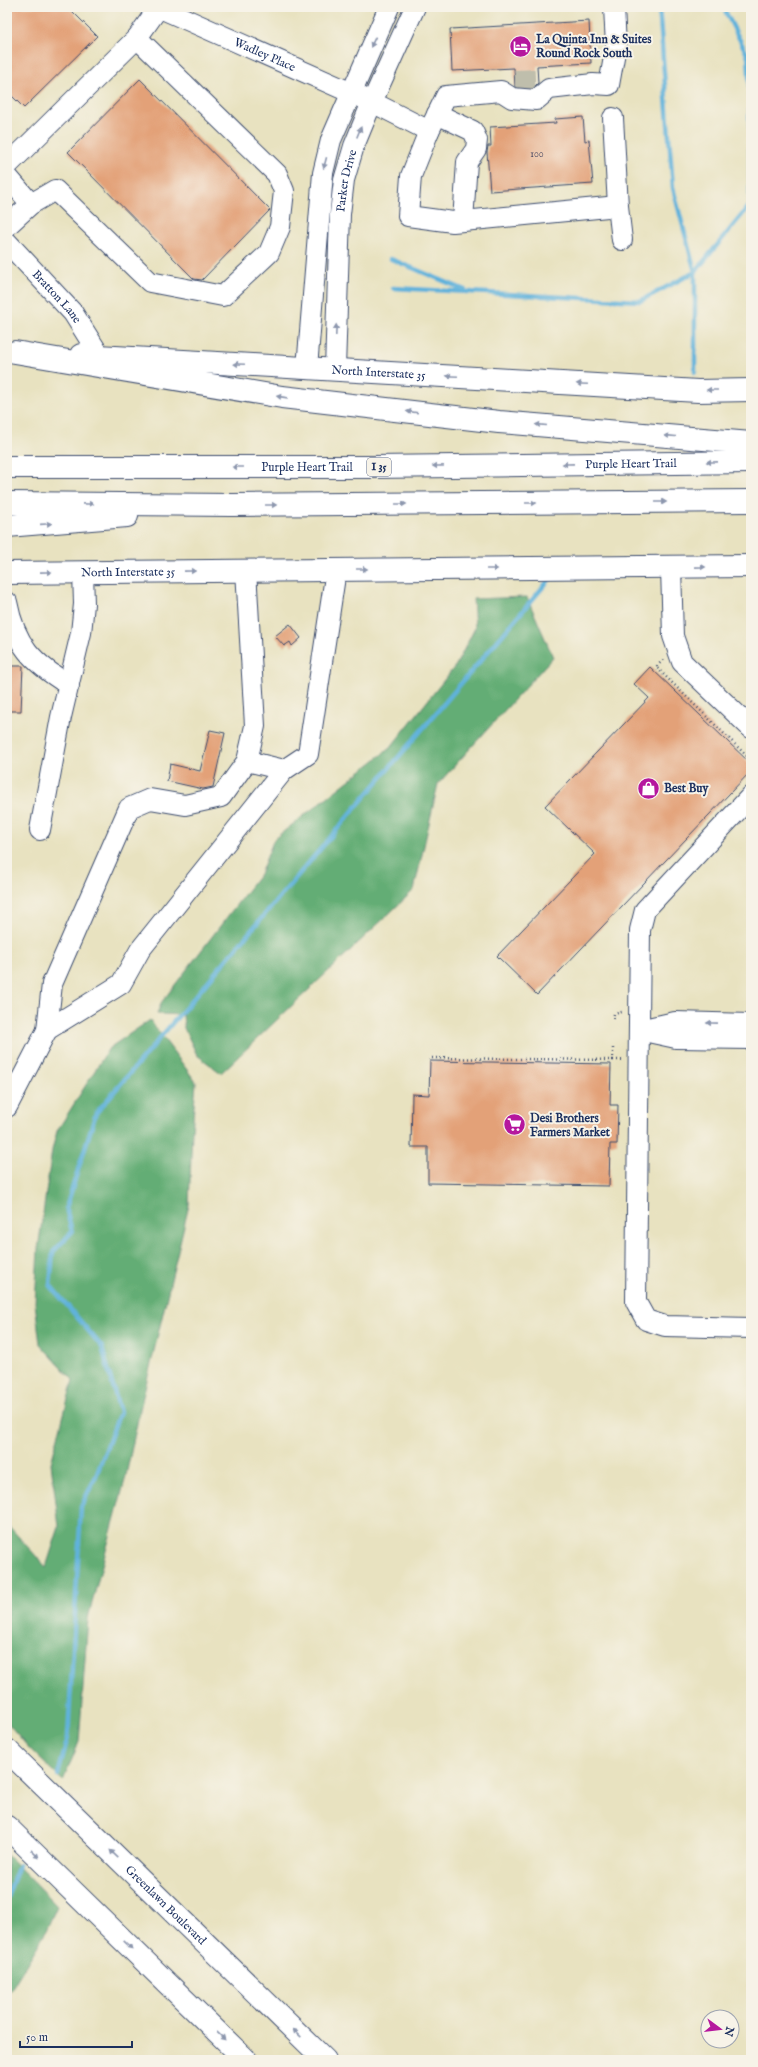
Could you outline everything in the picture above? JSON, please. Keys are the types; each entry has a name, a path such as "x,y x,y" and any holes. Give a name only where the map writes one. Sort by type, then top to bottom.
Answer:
{"main road":[{"name":"North Interstate 35","path":"11,352 307,368 334,368 698,391 751,390"},
{"path":"11,352 282,397 499,422 751,444"},
{"name":"Purple Heart Trail","path":"7,467 374,467 751,462"},
{"path":"7,503 232,505 751,501"},
{"path":"7,526 82,521 232,505"},
{"name":"North Interstate 35","path":"7,573 246,570 671,568 751,566"},
{"name":"Greenlawn Boulevard","path":"7,1750 325,2060"},
{"path":"7,1827 246,2060"}],"street":[{"name":"Wadley Place","path":"159,7 372,102 433,122 473,131 477,140 476,149 467,162 463,221"},
{"path":"7,166 137,38 159,7"},
{"name":"Parker Drive","path":"307,368 322,173 331,140 389,7"},
{"name":"Parker Drive","path":"334,368 340,214 344,180 354,146 372,102 415,7"},
{"path":"614,7 616,46 609,84 544,84 536,100 512,98 508,85 446,96 433,122 411,176 408,216 453,222 618,206"},
{"path":"7,226 31,204 56,190 153,284 223,296 269,253 280,227 284,192 277,174 137,38"},
{"path":"613,118 618,206 622,240"},
{"path":"7,176 31,204"},
{"name":"Bratton Lane","path":"7,242 73,313 100,356"},
{"path":"671,568 673,636 682,662 751,728"},
{"path":"7,1107 47,1030 52,984 129,808 150,799 185,804 221,797 247,761 255,726 246,570"},
{"path":"47,1030 121,984 140,950 284,770 308,754 336,570"},
{"path":"40,830 81,633 84,604 82,572"},
{"path":"7,602 10,616 24,648 44,670 69,685"},
{"path":"247,761 284,770"},
{"path":"751,796 644,910 640,930 636,1302 646,1320 665,1326 751,1328"},
{"path":"639,1030 675,1022 751,1024"},
{"path":"639,1030 676,1038 751,1038"}],"path":[{"path":"666,657 656,668 751,760"},
{"path":"428,1058 613,1060 613,1046"}],"green space":[{"path":"527,597 553,657 438,784 414,890 221,1073 197,1055 184,1028 183,1015 157,1014 161,1003 260,874 274,839 390,748 456,665 475,628 473,599"},
{"path":"150,1020 196,1082 189,1205 141,1405 125,1480 88,1618 79,1742 63,1781 28,1747 7,1722 7,1524 46,1567 59,1527 51,1463 73,1380 40,1344 35,1303 38,1249 52,1150 57,1131 109,1048"},
{"path":"7,1855 57,1906 43,1937 7,1996"}],"building":[{"path":"7,7 68,7 97,36 24,108 7,91"},
{"name":"La Quinta Inn & Suites Round Rock South","path":"589,21 591,63 537,66 538,83 534,87 515,87 514,68 452,71 450,29"},
{"path":"140,79 270,210 202,280 194,279 68,152"},
{"path":"583,117 585,141 589,140 593,184 490,191 487,152 488,146 491,146 490,127 556,123 555,119"},
{"path":"290,624 301,638 292,646 290,642 284,646 275,636"},
{"path":"7,666 23,666 21,711 7,711"},
{"name":"Best Buy","path":"650,667 751,764 751,771 537,995 497,956 595,854 545,806 649,698 634,684"},
{"path":"210,730 225,733 213,787 203,789 167,781 170,764 200,771"},
{"name":"Desi Brothers Farmers Market","path":"430,1061 611,1064 610,1105 618,1105 617,1144 610,1144 609,1186 428,1183 428,1147 411,1147 412,1094 429,1095"}],"waterway":[{"path":"393,288 640,301 695,272 673,188 659,7"},
{"path":"723,7 748,56 749,72"},
{"path":"750,205 749,72 751,70"},
{"path":"695,372 695,272 751,204"},
{"path":"391,259 465,290"},
{"path":"58,1775 68,1737 81,1507 96,1476 120,1412 102,1347 50,1285 53,1252 72,1232 66,1208 96,1113 549,580"},
{"path":"7,1897 19,1865"}],"tunnel":[{"path":"515,80 538,79"}],"place":[{"name":"La Quinta Inn & Suites Round Rock South","path":"520,46"},
{"name":"Best Buy","path":"648,788"},
{"name":"Desi Brothers Farmers Market","path":"514,1125"}]}
